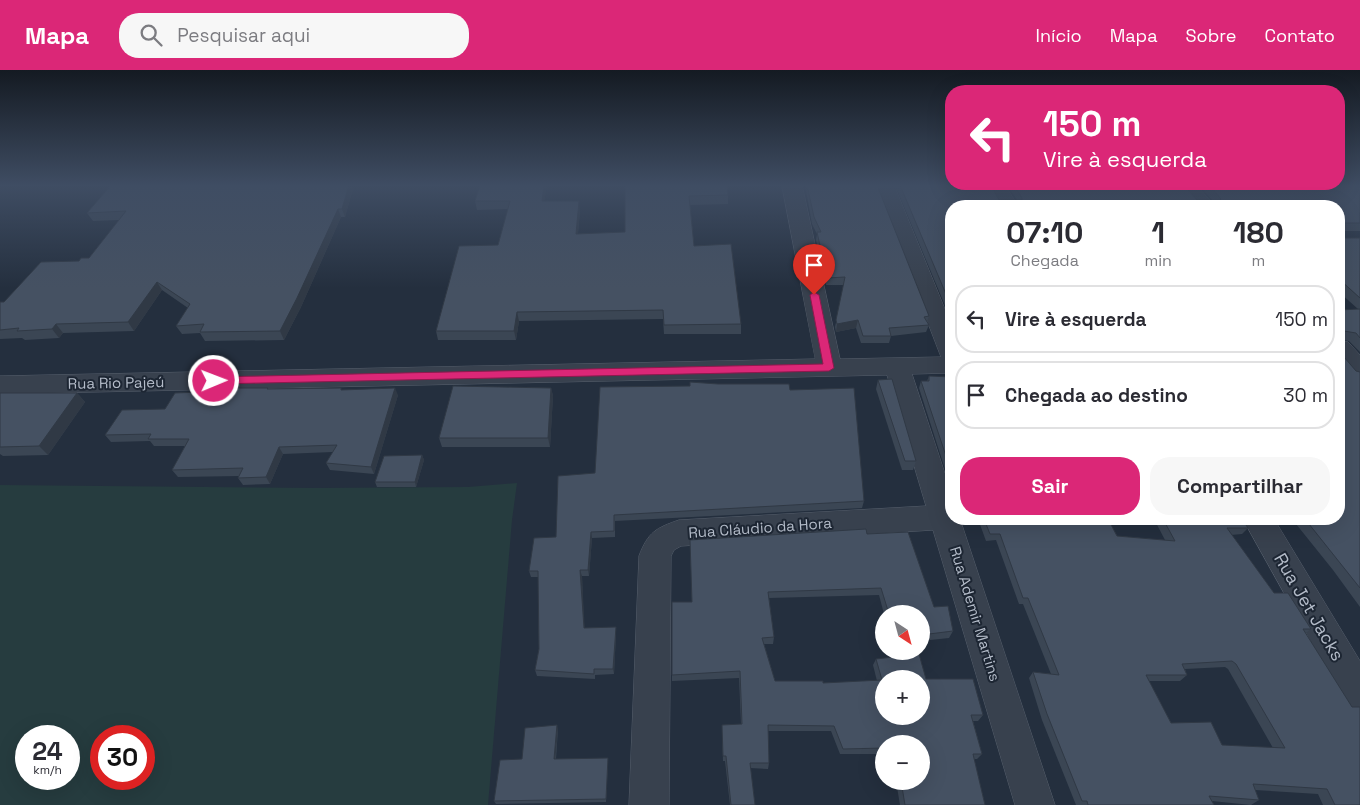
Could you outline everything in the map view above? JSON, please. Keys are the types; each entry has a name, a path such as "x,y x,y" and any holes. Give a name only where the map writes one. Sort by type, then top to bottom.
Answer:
{"street":[{"path":"799,219 829,368"},
{"path":"898,219 945,338"},
{"name":"Rua Rio Pajeú","path":"0,385 945,365"},
{"name":"Rua Ademir Martins","path":"897,366 945,517"},
{"name":"Rua Cláudio da Hora","path":"649,805 655,556 658,546 664,539 679,534 945,517"},
{"name":"Rua Ademir Martins","path":"948,525 1035,805"},
{"name":"Rua Jet Jacks","path":"1261,525 1360,694"}],"green space":[{"path":"517,483 512,520 488,805 0,805 0,485 317,488 468,487"}],"building":[{"path":"119,219 333,219 280,331 200,332 204,324 176,326 190,304 157,282 128,322 56,324 52,329 17,331 19,328 0,330 0,302 4,302 41,262 79,261 81,258 89,258"},
{"path":"505,219 577,219 576,234 625,232 625,219 691,219 694,246 731,244 741,324 664,325 663,310 517,312 514,331 436,331 459,246 498,245"},
{"path":"815,219 891,219 929,316 924,317 929,325 889,328 891,336 863,336 858,320 837,324 836,320 845,277 827,278 817,232 821,232"},
{"path":"914,219 945,219 945,292"},
{"path":"1345,219 1360,219 1360,223 1345,223"},
{"path":"1345,238 1360,238 1360,298 1345,284"},
{"path":"1360,309 1360,338 1356,333 1345,331 1345,310"},
{"path":"1345,358 1356,371 1360,372 1360,588 1310,525 1345,525"},
{"path":"929,376 945,377 945,453 921,381 929,381"},
{"path":"892,379 916,461 905,461 878,380"},
{"path":"690,382 789,384 790,390 854,388 864,501 614,515 614,531 591,532 588,570 580,570 584,628 616,627 613,669 594,669 594,674 535,670 539,649 538,571 529,571 534,538 556,537 558,476 595,473 600,387 690,386"},
{"path":"453,386 551,388 548,438 439,438"},
{"path":"229,388 341,388 341,390 395,388 371,467 326,463 337,445 279,447 266,477 238,478 243,468 172,470 189,439 148,439 151,434 105,435 122,410 165,409 175,393 227,391"},
{"path":"0,393 77,393 39,446 0,447"},
{"path":"422,455 415,482 375,482 384,456"},
{"path":"986,525 1111,525 1117,536 1175,541 1166,525 1246,525 1248,528 1227,528 1274,593 1288,593 1311,629 1303,629 1352,707 1360,707 1360,805 1335,805 1327,789 1253,784 1259,800 1209,796 1214,805 1088,805 1087,801 1082,801 1047,714 1033,672 1059,675 1028,598 1023,598 1000,534 990,534","holes":["1232,661 1236,664 1285,748 1222,745 1211,722 1171,723 1146,675 1187,675 1182,664"]},
{"path":"866,529 867,534 908,532 934,607 948,606 953,631 930,634 930,605 886,605 881,588 768,592 774,637 762,638 775,681 823,681 823,683 875,680 875,725 930,725 930,679 973,679 983,715 971,715 982,754 973,754 985,805 905,805 902,790 930,790 930,735 875,735 875,748 843,749 834,726 768,725 769,763 750,763 755,805 731,805 726,756 723,756 722,725 742,724 740,671 672,675 672,602 692,602 690,540"},
{"path":"876,660 921,660 923,670 879,670"},
{"path":"557,725 554,759 608,758 606,799 494,801 500,760 522,759 525,728"}],"route":[{"path":"214,381 829,368 814,295"}]}
